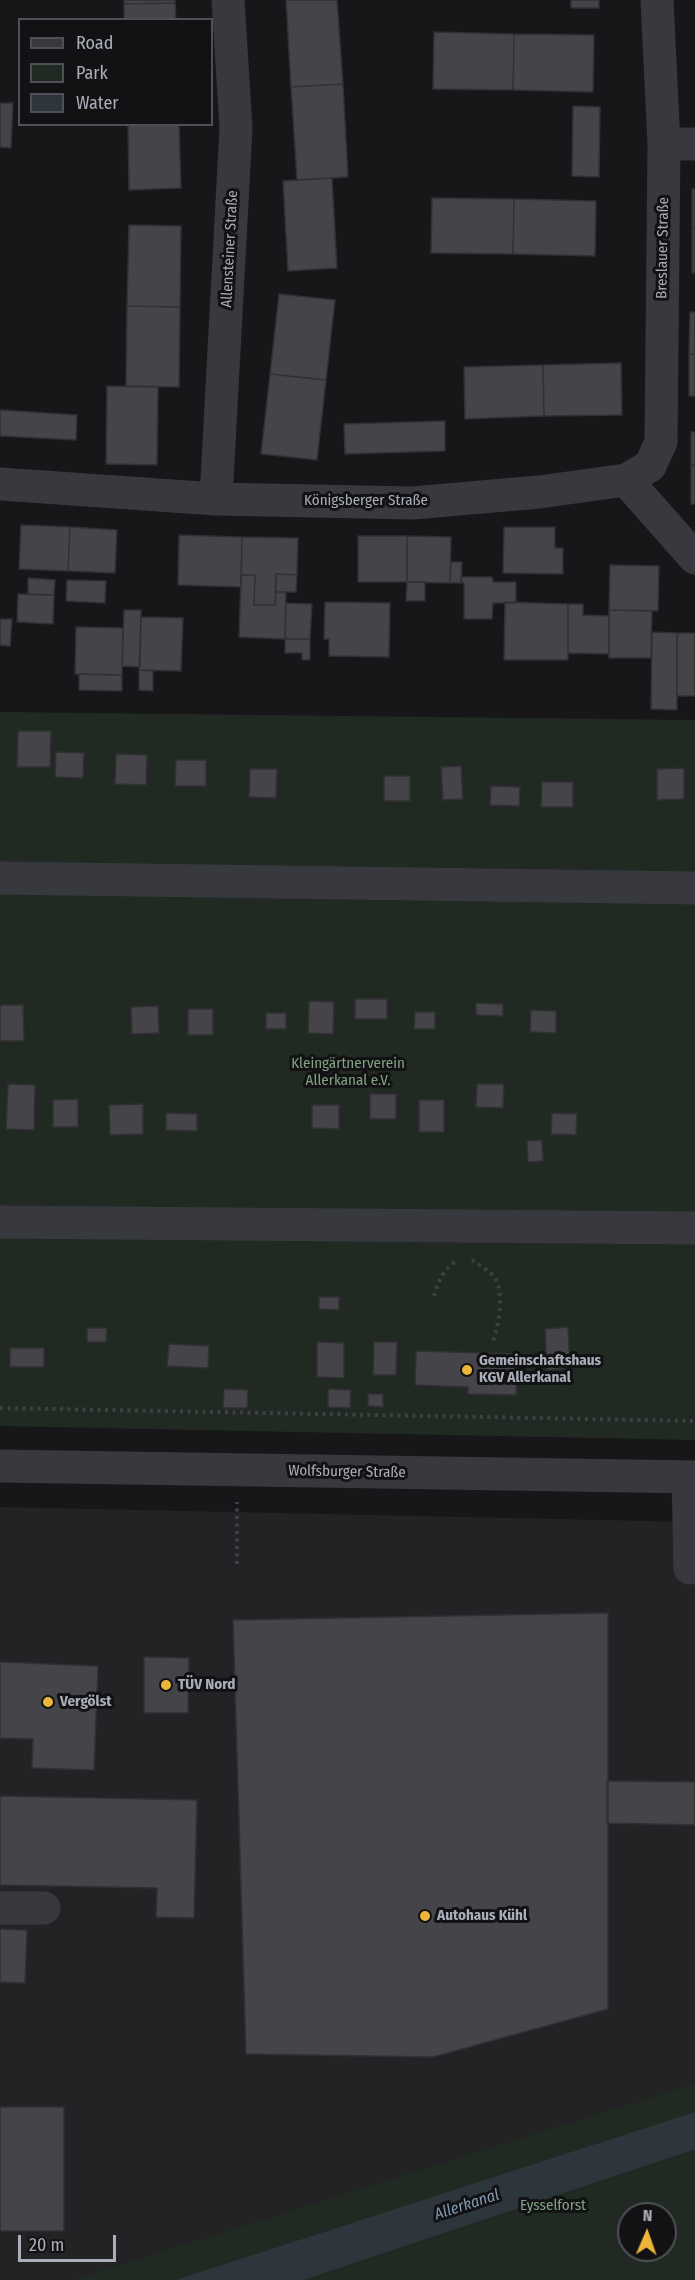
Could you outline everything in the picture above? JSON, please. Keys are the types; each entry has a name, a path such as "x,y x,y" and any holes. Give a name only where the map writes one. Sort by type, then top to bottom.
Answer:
{"street":[{"name":"Allensteiner Straße","path":"216,499 237,128 228,0"},
{"name":"Breslauer Straße","path":"626,480 650,466 661,442 680,144 657,0"},
{"name":"Königsberger Straße","path":"0,484 216,499 413,503 539,492 626,480"},
{"path":"626,480 695,558"},
{"path":"0,878 695,888"},
{"path":"0,1222 695,1228"},
{"name":"Wolfsburger Straße","path":"0,1466 692,1477"},
{"path":"690,1568 692,1477"},
{"path":"0,1908 44,1908"}],"path":[{"path":"434,1296 438,1283 450,1264 466,1256 495,1278 499,1287 499,1326 492,1344"},
{"path":"0,1408 695,1421"},
{"path":"237,1498 237,1564"}],"shaded area":[{"path":"0,1507 695,1522 695,2083 70,2280 0,2280"}],"green space":[{"name":"Kleingärtnerverein Allerkanal e.V.","path":"0,712 695,720 695,1440 0,1426"},
{"name":"Eysselforst","path":"695,2083 695,2280 70,2280"}],"water":[{"name":"Allerkanal","path":"695,2112 695,2149 303,2280 176,2280"}],"building":[{"path":"124,0 175,0 175,3 124,4"},
{"path":"286,0 337,0 343,84 291,87"},
{"path":"571,0 599,0 599,8 571,8"},
{"path":"175,3 176,18 124,18 124,4"},
{"path":"434,32 514,34 513,90 433,89"},
{"path":"514,34 594,35 593,92 513,90"},
{"path":"343,84 348,177 297,180 291,87"},
{"path":"0,103 13,103 11,148 0,147"},
{"path":"573,106 600,107 599,177 572,176"},
{"path":"128,126 179,126 181,188 129,190"},
{"path":"332,178 337,268 288,271 283,181"},
{"path":"692,189 695,189 695,228 692,228"},
{"path":"432,198 514,199 513,254 431,253"},
{"path":"514,199 596,201 595,256 513,254"},
{"path":"129,225 181,226 180,307 127,306"},
{"path":"692,228 695,228 695,273 692,273"},
{"path":"279,294 335,300 326,380 270,374"},
{"path":"127,306 180,307 179,387 126,386"},
{"path":"690,312 695,312 695,354 689,354"},
{"path":"689,354 695,354 695,396 689,396"},
{"path":"621,363 622,415 544,416 543,365"},
{"path":"543,365 544,416 465,419 464,367"},
{"path":"270,374 326,380 317,460 261,454"},
{"path":"107,386 158,387 157,465 106,464"},
{"path":"0,410 77,415 76,440 0,436"},
{"path":"445,421 445,451 345,454 344,424"},
{"path":"691,432 695,432 695,465 691,465"},
{"path":"691,465 695,465 695,504 691,504"},
{"path":"21,525 70,527 68,571 19,569"},
{"path":"70,527 117,530 115,573 68,571"},
{"path":"504,527 555,527 555,548 563,548 563,574 503,573"},
{"path":"179,535 242,537 241,587 178,585"},
{"path":"358,536 407,536 407,582 358,582"},
{"path":"407,536 451,537 450,583 407,582"},
{"path":"242,537 298,538 297,575 276,574 275,605 254,605 255,575 241,575"},
{"path":"451,562 462,562 461,583 450,583"},
{"path":"610,565 659,566 658,611 609,610"},
{"path":"276,574 297,575 296,592 276,592"},
{"path":"241,575 255,575 254,605 275,605 276,592 286,592 285,639 239,637"},
{"path":"461,577 492,577 493,582 516,582 516,603 493,603 492,619 464,619 464,583 461,583"},
{"path":"28,578 55,580 54,595 28,594"},
{"path":"67,580 106,581 105,603 66,601"},
{"path":"407,582 425,582 425,601 406,601"},
{"path":"18,594 54,595 53,624 17,622"},
{"path":"325,602 390,603 389,657 329,656 329,639 324,639"},
{"path":"505,602 568,604 568,660 504,660"},
{"path":"286,603 312,604 310,639 285,639"},
{"path":"568,604 583,604 583,615 609,616 609,654 568,653"},
{"path":"124,610 141,610 140,667 122,666"},
{"path":"609,610 652,611 651,658 609,658"},
{"path":"141,617 183,618 181,671 139,670"},
{"path":"0,619 12,619 10,646 0,645"},
{"path":"76,627 123,628 122,675 75,674"},
{"path":"652,632 677,633 677,710 651,709"},
{"path":"677,633 695,633 695,696 677,696"},
{"path":"285,639 310,639 310,660 302,660 302,653 285,653"},
{"path":"139,670 153,671 153,691 139,690"},
{"path":"79,674 122,675 122,691 79,690"},
{"path":"18,731 51,731 50,767 17,767"},
{"path":"56,752 84,753 83,778 55,777"},
{"path":"116,754 147,755 146,785 115,784"},
{"path":"176,760 206,760 206,786 175,786"},
{"path":"461,766 463,799 443,800 441,767"},
{"path":"684,768 684,799 657,800 657,769"},
{"path":"250,769 277,769 276,798 249,797"},
{"path":"384,776 410,776 410,801 384,801"},
{"path":"542,782 573,782 573,807 541,807"},
{"path":"491,786 520,787 519,806 490,805"},
{"path":"355,999 387,999 387,1019 355,1019"},
{"path":"309,1001 334,1002 333,1034 308,1033"},
{"path":"476,1003 503,1004 503,1016 476,1015"},
{"path":"0,1005 23,1005 24,1041 0,1041"},
{"path":"158,1006 159,1033 132,1034 131,1007"},
{"path":"188,1009 213,1009 213,1035 188,1035"},
{"path":"531,1010 556,1011 556,1033 530,1032"},
{"path":"415,1012 435,1012 435,1029 414,1029"},
{"path":"266,1013 286,1013 286,1029 266,1029"},
{"path":"8,1084 35,1085 34,1130 6,1129"},
{"path":"477,1084 504,1084 503,1108 476,1107"},
{"path":"370,1094 396,1094 396,1119 370,1119"},
{"path":"78,1099 78,1127 53,1127 53,1100"},
{"path":"419,1100 444,1100 444,1132 419,1132"},
{"path":"143,1104 143,1134 110,1135 109,1105"},
{"path":"312,1105 339,1105 339,1129 312,1128"},
{"path":"166,1113 197,1114 197,1131 166,1130"},
{"path":"552,1113 577,1114 576,1135 551,1134"},
{"path":"542,1140 543,1161 528,1162 527,1141"},
{"path":"319,1297 339,1297 339,1310 319,1309"},
{"path":"568,1327 570,1368 547,1370 545,1329"},
{"path":"87,1328 107,1328 106,1342 87,1342"},
{"path":"317,1342 344,1343 344,1378 317,1377"},
{"path":"374,1342 397,1342 396,1375 373,1375"},
{"path":"169,1344 209,1346 208,1368 167,1366"},
{"path":"10,1348 44,1348 44,1367 10,1367"},
{"name":"Gemeinschaftshaus KGV Allerkanal","path":"416,1351 518,1354 516,1395 468,1394 468,1387 415,1385"},
{"path":"224,1389 248,1390 247,1408 223,1408"},
{"path":"328,1389 351,1390 350,1408 328,1407"},
{"path":"368,1394 383,1394 383,1407 368,1406"},
{"name":"Autohaus Kühl","path":"608,1613 608,2009 433,2057 246,2054 233,1620"},
{"name":"TÜV Nord","path":"144,1657 189,1658 188,1713 144,1713"},
{"name":"Vergölst","path":"0,1662 98,1666 94,1770 32,1768 33,1739 0,1738"},
{"path":"607,1781 695,1782 695,1825 607,1823"},
{"path":"0,1796 197,1800 194,1918 156,1917 157,1888 0,1885"},
{"path":"0,1929 27,1930 25,1983 0,1982"},
{"path":"0,2107 64,2107 64,2231 0,2231"}],"place":[{"name":"Gemeinschaftshaus KGV Allerkanal","path":"467,1370"},
{"name":"TÜV Nord","path":"166,1685"},
{"name":"Vergölst","path":"48,1702"},
{"name":"Autohaus Kühl","path":"425,1916"}]}
